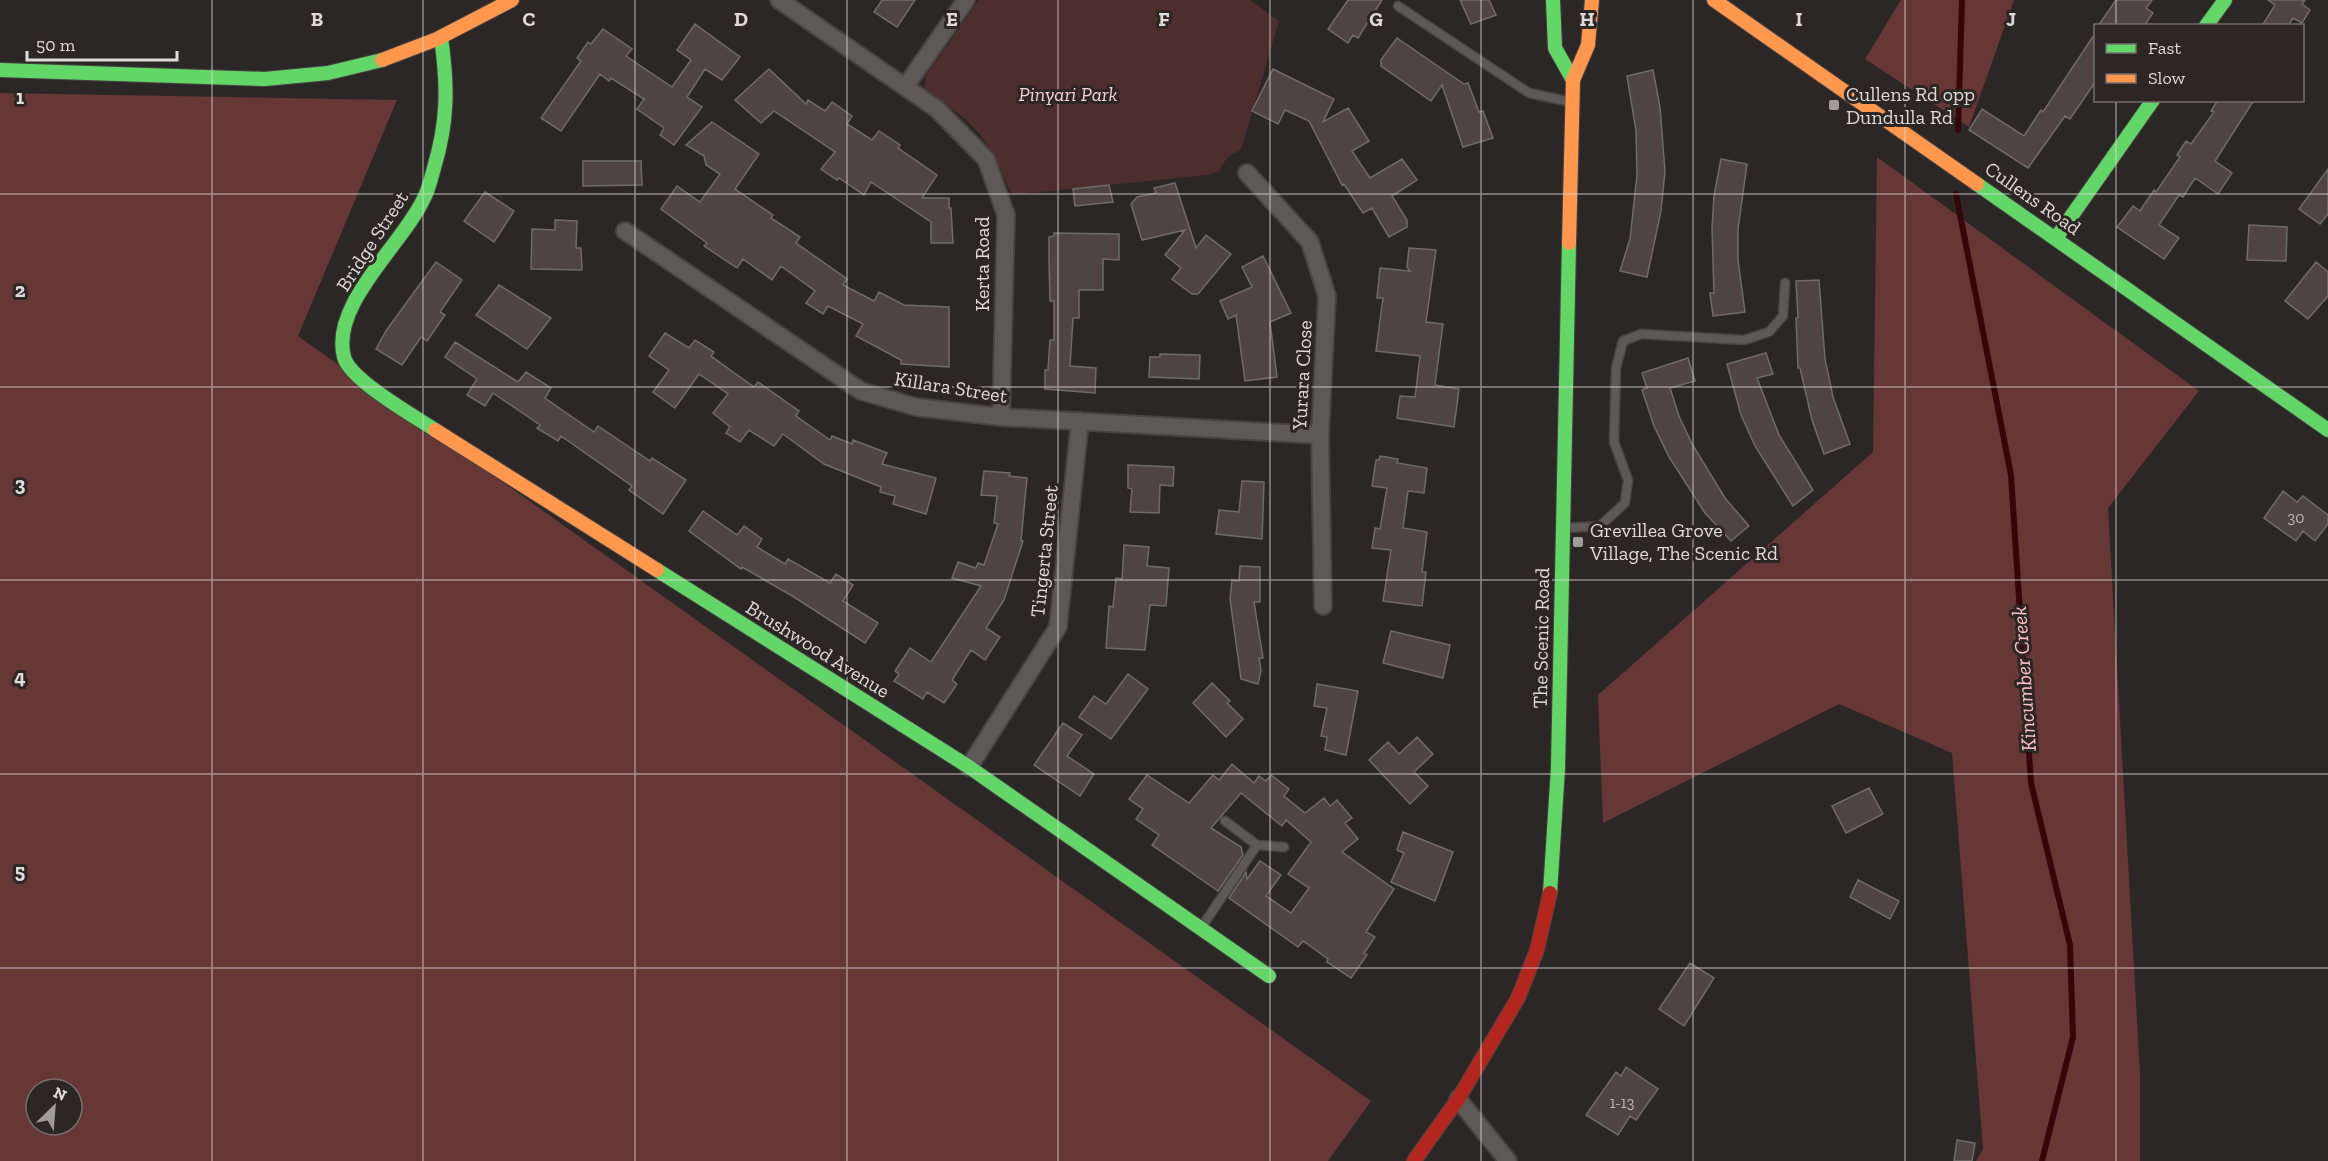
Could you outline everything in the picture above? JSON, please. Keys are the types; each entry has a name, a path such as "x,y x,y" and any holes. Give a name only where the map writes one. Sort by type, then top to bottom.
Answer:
{"main road":[{"path":"0,70 244,80 300,77 359,66 441,38 512,0"},
{"path":"1553,0 1555,48 1573,80"},
{"name":"The Scenic Road","path":"1414,1161 1458,1099 1518,998 1537,950 1550,893 1558,768 1573,80 1588,45 1592,0"},
{"name":"Cullens Road","path":"1714,0 2328,430"},
{"path":"2207,24 2225,0"},
{"name":"Bridge Street","path":"344,358 343,338 349,314 362,290 424,199 441,148 448,114 448,94 441,38"},
{"path":"2056,238 2152,102"},
{"name":"Brushwood Avenue","path":"344,358 361,379 402,409 969,767 1269,976"}],"street":[{"name":"Kerta Road","path":"779,0 937,109 986,159 1006,215 1001,417"},
{"path":"905,87 966,0"},
{"name":"Yurara Close","path":"1247,173 1310,242 1327,296 1320,435 1323,606"},
{"name":"Killara Street","path":"625,231 861,391 916,407 1001,417 1320,435"},
{"name":"Tingerta Street","path":"969,767 1058,627 1080,422"},
{"path":"1458,1099 1508,1161"}],"lane":[{"path":"1398,6 1529,93 1572,102"},
{"path":"1563,529 1600,526 1625,503 1628,480 1614,442 1616,368 1623,341 1641,334 1744,340 1769,333 1783,316 1785,283"},
{"path":"1225,821 1257,845 1284,847"},
{"path":"1201,928 1257,845"}],"green space":[{"name":"Pinyari Park","path":"979,0 1250,0 1279,21 1241,150 1227,158 1219,172 1207,175 1012,195 992,153 979,134 925,87 926,76"}],"shaded area":[{"path":"1901,0 2014,0 1969,127 1865,59"},
{"path":"0,93 397,100 298,336 1371,1101 1328,1161 0,1161"},
{"path":"1877,157 2199,391 2108,508 2140,1074 2140,1161 1976,1161 1983,1149 1952,753 1839,704 1603,823 1598,695 1873,452"}],"building":[{"path":"882,0 915,0 897,27 874,12"},
{"path":"1348,0 1382,0 1358,38 1353,35 1348,43 1328,29"},
{"path":"1460,0 1489,0 1496,15 1471,24"},
{"path":"2116,0 2152,0 2146,8 2153,13 2145,24 2099,24"},
{"path":"2268,0 2305,0 2302,4 2310,10 2302,23 2293,18 2289,24 2263,24 2275,5"},
{"path":"695,24 740,57 722,80 705,69 687,97 702,107 674,145 660,135 664,128 637,109 644,99 611,78 609,81 600,74 561,131 541,118 581,61 577,58 588,42 591,44 603,29 632,49 626,56 672,87 691,60 677,50"},
{"path":"2094,35 2094,84 2070,119 2065,116 2028,168 1969,130 1982,109 2024,136 2041,110 2043,112"},
{"path":"1397,38 1464,84 1468,83 1479,112 1483,111 1493,138 1463,147 1442,85 1431,101 1381,66 1381,60"},
{"path":"769,69 806,104 808,100 825,111 832,102 852,116 847,124 872,140 879,131 900,145 898,148 937,175 922,198 949,198 953,243 931,243 931,222 871,182 864,195 821,169 835,152 774,111 761,123 735,100"},
{"path":"1273,69 1334,99 1323,122 1348,108 1369,141 1352,151 1370,178 1402,159 1417,180 1392,196 1407,220 1407,227 1389,237 1372,208 1363,213 1344,184 1342,185 1309,121 1285,110 1278,124 1252,111"},
{"path":"1653,70 1660,107 1665,171 1661,211 1647,277 1620,271 1630,239 1637,175 1636,131 1627,76"},
{"path":"2217,102 2253,102 2215,161 2232,173 2218,194 2195,178 2183,197 2179,195 2159,225 2179,238 2164,259 2117,227 2133,206 2140,211 2154,190 2156,192 2180,157 2177,155 2186,141 2191,144 2214,112 2211,111"},
{"path":"712,122 759,154 735,189 773,215 771,218 800,237 796,243 847,279 843,285 874,301 879,292 904,305 949,307 949,367 901,364 901,360 856,336 863,324 828,306 823,314 806,303 815,291 781,266 772,280 743,259 737,268 704,246 707,243 661,209 677,186 700,202 720,174 706,165 704,156 686,145"},
{"path":"1721,159 1747,164 1738,229 1738,260 1745,312 1713,316 1710,293 1714,293 1712,228 1714,196"},
{"path":"583,161 641,161 642,185 583,186"},
{"path":"2328,169 2328,214 2320,224 2299,209"},
{"path":"1175,183 1196,248 1206,235 1231,254 1198,294 1192,294 1172,279 1181,268 1165,255 1185,230 1142,240 1131,204 1137,197 1156,193 1154,188"},
{"path":"1109,185 1113,202 1075,206 1073,189"},
{"path":"485,192 514,211 494,242 464,221"},
{"path":"555,220 577,221 576,248 581,248 582,270 531,269 532,229 555,230"},
{"path":"2249,225 2287,227 2286,261 2247,260"},
{"path":"1054,233 1119,234 1119,260 1103,259 1103,290 1079,290 1079,318 1073,318 1070,366 1096,368 1095,393 1045,389 1045,370 1048,370 1050,340 1054,340 1054,301 1050,301 1049,237 1054,236"},
{"path":"1409,248 1436,250 1426,322 1443,324 1435,385 1459,389 1454,427 1397,418 1400,396 1415,397 1420,356 1376,351 1383,298 1377,298 1380,268 1410,271 1407,267"},
{"path":"1263,256 1291,313 1270,322 1277,377 1245,381 1236,315 1228,319 1220,301 1252,287 1242,267"},
{"path":"436,262 462,280 440,312 445,315 427,341 421,337 402,365 376,349 386,331"},
{"path":"2316,262 2328,272 2328,296 2308,319 2285,301"},
{"path":"1819,280 1825,359 1833,397 1850,444 1824,454 1812,420 1800,368 1798,368 1796,318 1798,318 1796,281"},
{"path":"499,285 551,318 527,349 476,315"},
{"path":"665,333 689,348 695,340 714,352 711,356 754,387 758,382 799,411 796,416 830,440 832,436 852,444 853,440 887,453 882,464 936,478 926,514 893,504 895,496 880,492 881,487 824,464 783,434 774,446 749,430 740,442 726,433 730,427 713,413 728,394 699,374 675,408 653,392 669,370 649,356"},
{"path":"455,342 518,382 526,372 551,388 545,398 594,432 598,426 650,461 652,458 686,480 663,514 629,490 632,486 561,436 558,441 537,428 540,425 493,393 485,406 467,395 477,379 445,357"},
{"path":"1766,353 1773,374 1757,378 1779,435 1813,490 1793,506 1755,446 1741,415 1727,364"},
{"path":"1160,354 1200,355 1199,379 1149,377 1150,357 1160,357"},
{"path":"1688,358 1695,381 1670,388 1679,416 1692,444 1725,498 1749,526 1731,541 1705,513 1669,457 1654,426 1642,390 1647,388 1642,373"},
{"path":"1380,456 1398,459 1397,463 1427,468 1424,493 1408,491 1403,528 1427,532 1422,572 1426,572 1422,606 1383,601 1391,550 1372,548 1375,528 1380,529 1387,488 1372,486 1376,460 1379,460"},
{"path":"1128,465 1174,467 1173,486 1160,485 1159,513 1130,512 1132,489 1128,488"},
{"path":"984,471 1010,473 1009,476 1027,478 1021,541 1023,541 1004,600 986,628 1000,637 985,660 971,650 952,680 957,684 944,703 927,692 923,699 894,681 899,674 895,671 910,648 931,662 981,586 952,578 958,562 976,568 978,563 984,565 998,524 994,523 997,496 981,495"},
{"path":"1242,481 1264,482 1262,539 1216,534 1219,510 1239,512"},
{"path":"2283,491 2297,502 2303,496 2328,515 2328,524 2315,541 2303,531 2296,541 2264,518"},
{"path":"703,511 737,535 744,526 762,539 757,547 785,564 788,559 830,583 836,574 853,585 843,601 878,623 865,643 794,597 742,567 741,569 689,531"},
{"path":"1124,545 1149,547 1147,566 1169,568 1166,606 1150,605 1145,650 1106,648 1109,606 1113,607 1116,578 1122,579"},
{"path":"1240,566 1260,567 1260,602 1254,602 1263,658 1259,658 1261,670 1258,684 1241,679 1230,599 1232,580 1239,581"},
{"path":"1391,631 1450,645 1443,678 1383,663"},
{"path":"1128,674 1148,689 1111,739 1079,717 1094,696 1106,704"},
{"path":"1212,683 1230,701 1227,703 1243,719 1226,737 1193,703"},
{"path":"1317,684 1358,691 1346,755 1325,750 1327,737 1321,736 1327,708 1314,706"},
{"path":"1063,723 1082,735 1067,756 1094,774 1080,796 1034,765"},
{"path":"1417,737 1433,754 1414,772 1428,786 1410,804 1369,760 1388,742 1399,754"},
{"path":"1232,764 1254,783 1259,776 1266,781 1271,775 1289,789 1284,796 1305,813 1324,798 1330,806 1337,800 1352,818 1345,823 1358,839 1342,852 1394,889 1366,932 1375,937 1364,953 1367,955 1351,978 1327,962 1328,959 1303,941 1298,947 1229,898 1246,872 1247,879 1260,861 1281,875 1266,896 1291,913 1309,888 1288,874 1311,842 1286,820 1282,826 1241,793 1211,828 1241,847 1243,855 1218,891 1152,845 1159,835 1136,819 1143,809 1129,799 1147,775 1189,803 1213,775 1219,780"},
{"path":"1869,788 1883,814 1846,833 1832,806"},
{"path":"1403,832 1453,852 1435,901 1391,882 1404,853 1397,850"},
{"path":"1858,880 1899,901 1890,919 1850,897"},
{"path":"1690,963 1714,978 1684,1026 1659,1009"},
{"path":"1626,1067 1658,1089 1636,1120 1630,1116 1618,1135 1586,1115 1616,1072 1621,1076"},
{"path":"1957,1140 1975,1143 1972,1161 1954,1161"}],"waterway":[{"name":"Kincumber Creek","path":"1958,130 1962,0"},
{"name":"Kincumber Creek","path":"1956,194 2011,475 2031,783 2070,945 2073,1037 2042,1161"}],"traffic: fast":[{"path":"1553,0 1555,48 1573,80"},
{"path":"2207,24 2225,0"},
{"path":"435,430 384,397 358,376 344,357 343,337 348,316 358,295 414,216 429,187 439,151 444,119 446,88 441,38"},
{"path":"0,70 265,79 328,73 382,60"},
{"path":"2056,238 2152,102"},
{"path":"1977,184 2328,430"},
{"path":"1550,893 1558,768 1569,243"},
{"path":"657,570 969,767 1269,976"}],"traffic: slow":[{"path":"382,60 437,39 512,0"},
{"path":"1569,243 1573,80 1588,45 1592,0"},
{"path":"1714,0 1977,184"},
{"path":"435,430 657,570"}],"traffic: jam":[{"path":"1414,1161 1458,1099 1518,998 1537,950 1550,893"}],"place":[{"name":"Cullens Rd opp Dundulla Rd","path":"1834,105"},
{"name":"Grevillea Grove Village, The Scenic Rd","path":"1578,542"}]}
